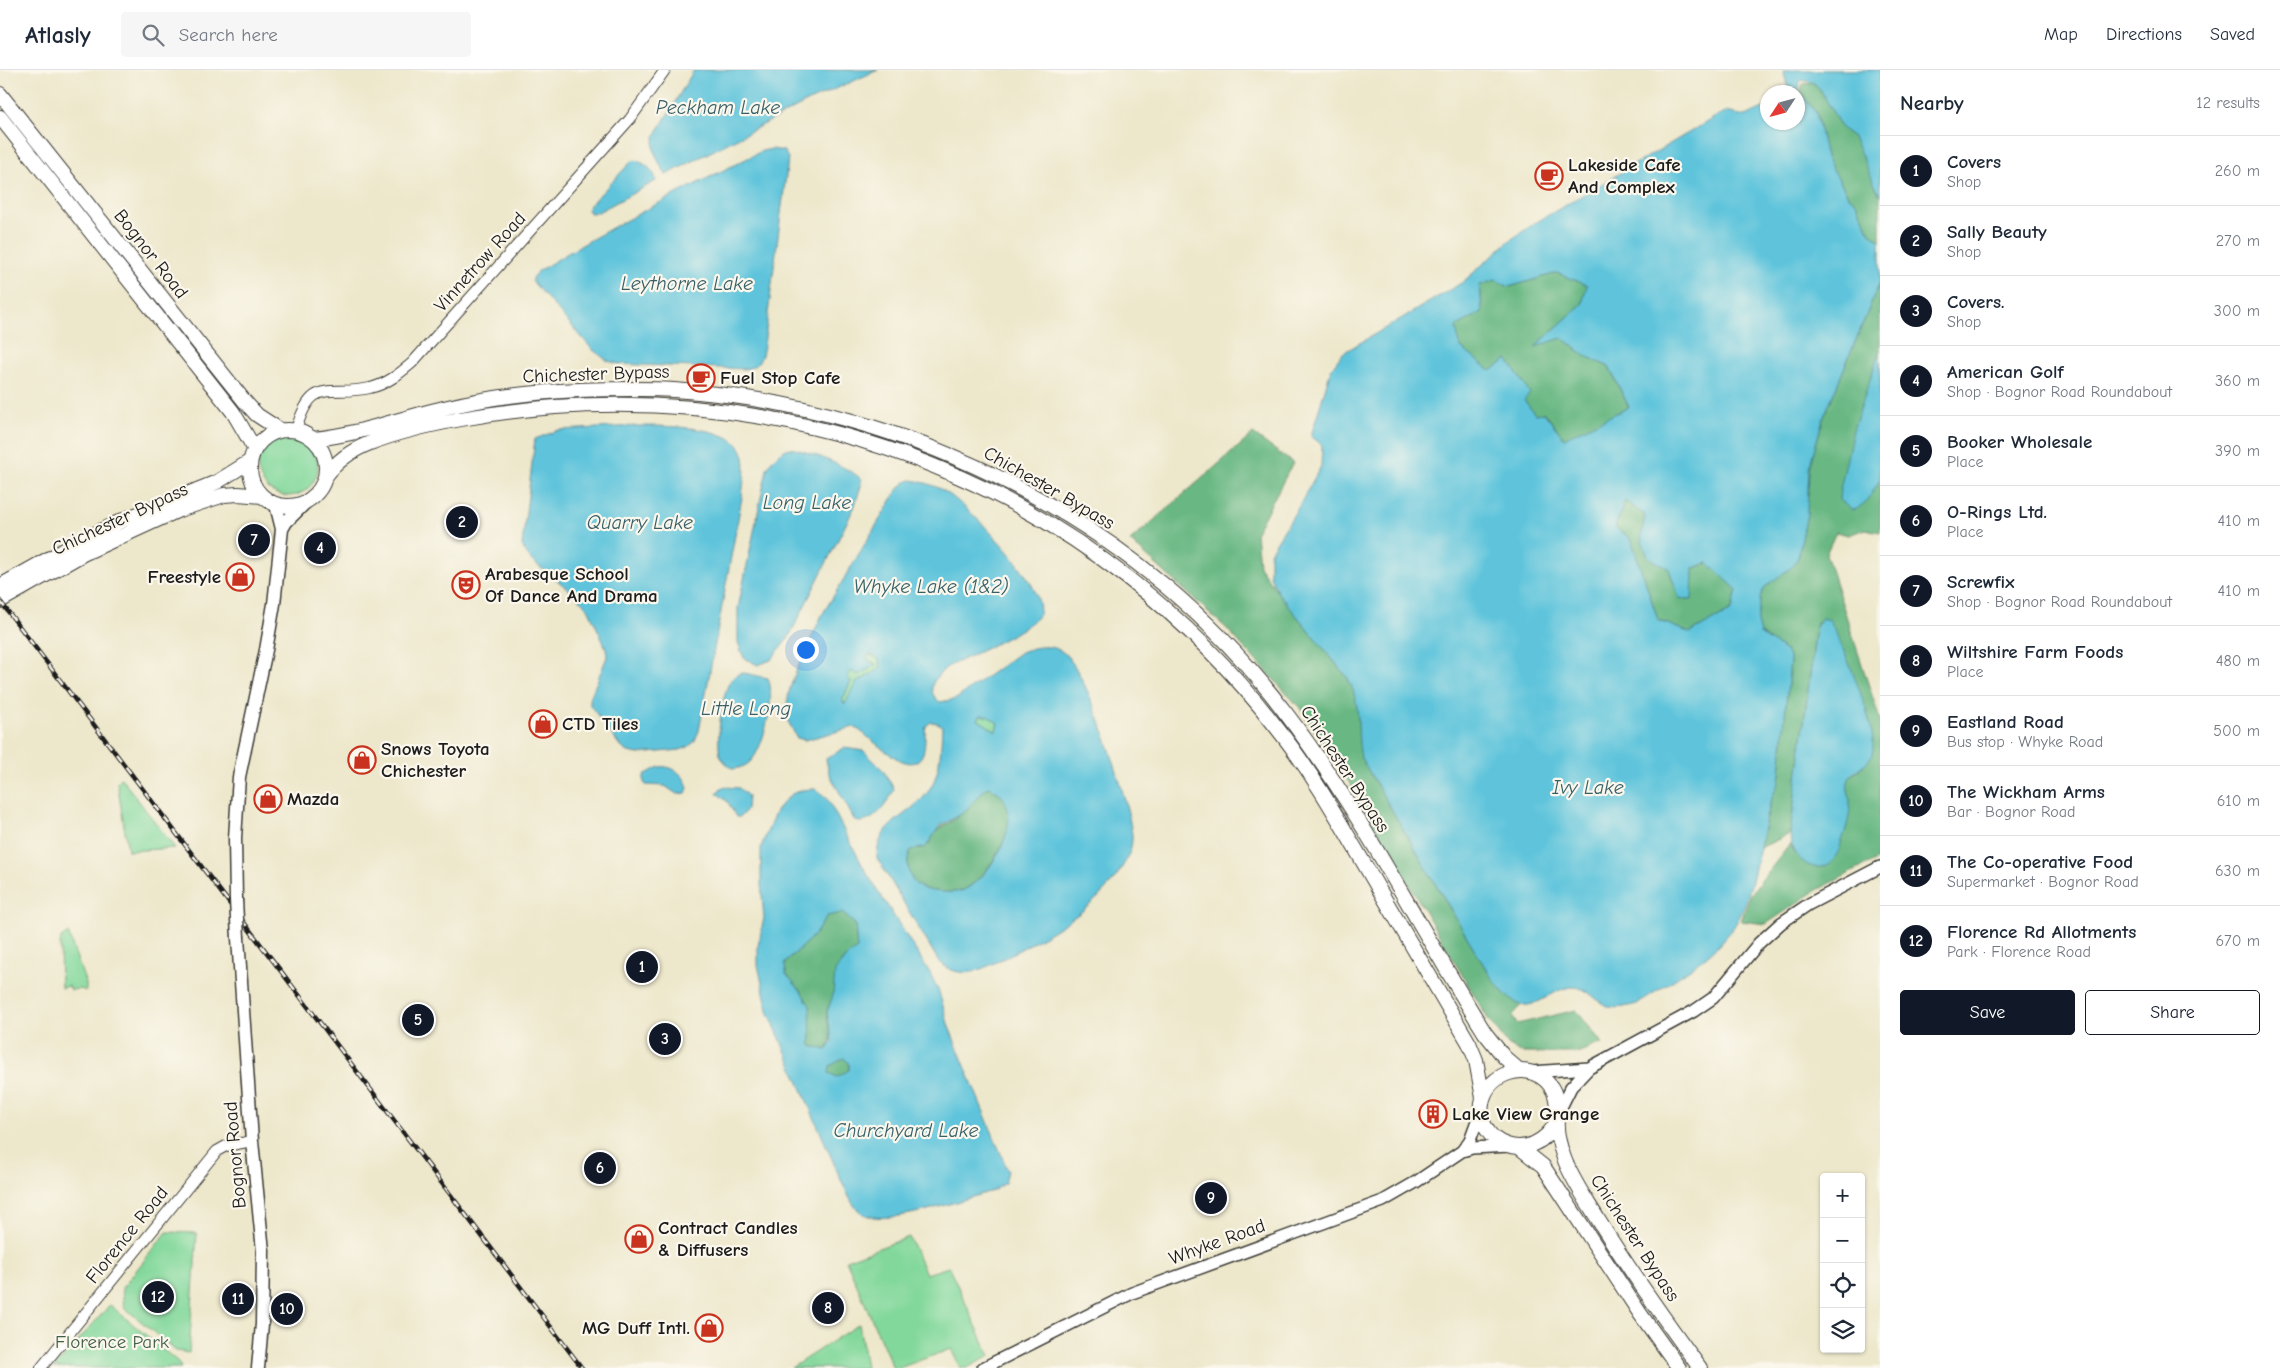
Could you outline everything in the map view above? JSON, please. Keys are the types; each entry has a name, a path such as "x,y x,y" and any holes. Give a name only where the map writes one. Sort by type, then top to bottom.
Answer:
{"highway":[{"name":"Bognor Road","path":"0,94 246,403 257,416 280,430"},
{"name":"Bognor Road","path":"0,117 233,412 254,448"},
{"name":"Chichester Bypass","path":"313,439 339,436 451,406 512,396 573,390 673,390 771,402 815,411 873,427 953,456 1030,494 1101,538 1160,582 1195,613 1256,676 1287,714 1342,794 1485,1033 1504,1057 1526,1072"},
{"name":"Chichester Bypass","path":"325,477 334,464 369,443 436,425 546,408 617,405 673,406 760,416 844,434 941,468 1018,506 1089,548 1149,594 1212,652 1245,688 1279,730 1330,804 1469,1043 1476,1060 1483,1103"},
{"path":"280,430 296,430 313,439 324,456 325,477 318,492 306,502 286,506 276,504 262,496 251,481 250,462 254,448 265,436 280,430"},
{"name":"Chichester Bypass","path":"0,601 17,583 82,540 121,521 217,482 250,462"},
{"name":"Chichester Bypass","path":"0,586 17,583 179,510 224,495 262,496"},
{"path":"1526,1072 1543,1078 1552,1088 1557,1100 1557,1117 1551,1132 1542,1140 1531,1146 1515,1147 1502,1142 1490,1132 1483,1118 1483,1103 1489,1087 1497,1078 1508,1073 1526,1072"},
{"name":"Chichester Bypass","path":"1557,1117 1564,1158 1581,1192 1642,1287 1700,1368"},
{"name":"Chichester Bypass","path":"1515,1147 1543,1166 1622,1287 1679,1368"}],"main road":[{"path":"282,529 286,522 306,502"},
{"path":"276,504 282,529"},
{"name":"Bognor Road","path":"258,1368 262,1324 263,1251 252,1140 238,938 235,838 239,777 266,650 282,529"},
{"path":"1557,1117 1571,1088 1589,1068 1694,1011 1713,998 1759,944 1781,923 1809,904 1880,867"},
{"path":"1526,1072 1589,1068"},
{"name":"Whyke Road","path":"1462,1151 1473,1133 1483,1103"},
{"name":"Whyke Road","path":"983,1368 1074,1320 1132,1293 1383,1201 1416,1182 1462,1151 1472,1148 1515,1147"}],"street":[{"name":"Vinnetrow Road","path":"296,430 303,409 314,395 324,391 367,388 379,385 391,380 412,363 630,119 665,70"},
{"name":"Florence Road","path":"41,1368 217,1151 226,1146 252,1140"}],"green space":[{"path":"1814,83 1825,96 1842,129 1853,137 1880,196 1880,241 1870,233 1856,202 1847,194 1826,157 1816,113 1805,101 1805,85 1803,84"},
{"path":"1557,273 1588,285 1582,304 1536,346 1562,338 1586,356 1609,367 1629,408 1564,438 1545,413 1535,414 1523,400 1507,359 1491,371 1460,347 1455,327 1482,312 1480,285 1496,280 1509,287"},
{"path":"1880,282 1880,532 1865,529 1849,535 1836,532 1826,554 1880,720 1880,858 1817,890 1766,924 1741,921 1750,895 1790,844 1803,861 1812,865 1822,866 1850,801 1847,786 1849,778 1864,765 1818,621 1790,834 1760,848 1772,796 1779,783 1790,660 1786,651 1760,634 1757,623 1761,594 1766,586 1798,558 1807,514 1809,468 1823,419"},
{"path":"1253,434 1293,463 1256,532 1259,566 1278,593 1347,677 1355,692 1361,758 1489,974 1508,996 1522,1005 1512,1016 1517,1024 1576,1010 1602,1043 1577,1053 1523,1053 1509,1046 1488,1019 1349,782 1300,708 1225,627 1130,541"},
{"path":"282,436 294,436 305,441 313,449 318,460 316,478 305,491 294,496 282,496 271,491 263,483 258,472 258,460 263,449 271,441"},
{"path":"1625,501 1646,515 1641,538 1669,569 1679,598 1693,568 1709,563 1737,590 1732,610 1690,633 1658,620 1631,539 1615,527"},
{"path":"870,653 879,659 881,668 856,683 846,704 842,701 851,681 846,677 852,671 876,664 867,659"},
{"path":"980,715 988,716 998,723 996,731 978,720"},
{"path":"121,778 175,848 128,851 117,782"},
{"path":"989,787 999,793 1007,802 1011,819 1003,843 988,868 970,886 961,891 934,891 918,886 912,879 908,868 908,856 911,849 930,843 934,834 940,828 955,819"},
{"path":"842,913 855,924 857,950 843,960 838,969 834,994 827,1011 831,1035 827,1050 811,1046 809,1007 801,991 786,974 785,963 815,934 827,916"},
{"path":"68,933 86,984 86,991 80,989 71,990 69,986 61,988 60,945 61,938"},
{"path":"844,1057 849,1064 849,1070 837,1077 828,1073 830,1066"},
{"path":"167,1232 197,1233 189,1353 176,1351 124,1307 122,1288"},
{"path":"909,1237 926,1274 949,1267 990,1356 967,1368 960,1368 951,1349 899,1368 893,1368 846,1260"},
{"name":"Florence Park","path":"110,1305 178,1362 181,1368 54,1368"},
{"path":"859,1324 866,1368 791,1368"}],"water":[{"name":"Peckham Lake","path":"694,70 878,70 811,100 666,175 654,150 654,140"},
{"name":"Ivy Lake","path":"1783,70 1880,70 1880,196 1853,137 1842,129 1820,89 1814,83 1802,80 1800,85 1787,85"},
{"name":"Ivy Lake","path":"1805,99 1816,113 1826,157 1847,194 1856,202 1870,233 1880,241 1880,282 1823,419 1809,468 1807,514 1798,558 1792,567 1766,586 1761,594 1757,623 1760,634 1786,651 1790,660 1779,783 1768,809 1758,856 1742,912 1733,928 1713,951 1637,1004 1613,1008 1605,1005 1588,992 1573,987 1560,990 1529,1005 1518,1004 1504,992 1489,974 1361,758 1357,707 1352,688 1347,677 1278,593 1270,576 1270,552 1298,508 1321,466 1322,445 1311,436 1331,369 1343,353 1463,282 1509,241 1535,223 1724,112 1746,116 1760,109 1760,130 1805,130","holes":["1557,273 1587,285 1582,304 1535,347 1562,338 1586,356 1609,367 1629,407 1564,438 1544,413 1535,414 1524,400 1530,393 1507,359 1491,371 1460,347 1456,327 1482,312 1480,285 1496,280 1509,287","1625,501 1645,515 1641,538 1648,557 1669,569 1679,598 1692,600 1693,568 1708,563 1737,590 1732,610 1690,633 1658,620 1631,539 1615,527"]},
{"name":"Leythorne Lake","path":"772,149 784,151 788,158 763,350 760,360 755,365 747,369 619,364 608,361 593,350 532,281 537,272 620,224 762,151"},
{"path":"635,160 649,168 654,174 656,181 598,212 591,213 588,211 588,207"},
{"path":"1880,350 1880,480 1868,500 1857,509 1852,510 1839,500 1840,490 1853,430"},
{"name":"Quarry Lake","path":"638,426 679,427 725,436 736,442 742,451 745,468 742,497 699,731 694,742 688,747 680,750 638,754 628,752 621,747 590,705 590,698 607,657 606,648 589,610 576,595 532,561 522,545 535,439 559,430"},
{"name":"Long Lake","path":"789,448 816,456 847,469 861,479 861,486 854,508 789,637 771,660 758,665 744,658 741,651 738,642 738,608 767,469 775,457"},
{"name":"Whyke Lake (1&2)","path":"911,480 931,485 941,489 961,504 990,532 1021,568 1032,585 1039,601 1039,614 1025,627 947,667 933,683 932,692 935,697 940,702 956,699 1026,650 1048,647 1064,653 1074,665 1095,709 1122,789 1132,831 1130,851 1119,872 1107,889 1092,903 1076,916 1041,938 989,966 971,972 954,971 938,960 877,858 883,835 890,826 924,797 931,787 939,765 942,726 931,722 926,726 923,753 917,761 909,763 890,754 854,727 805,740 797,738 788,721 787,703 790,688 822,615 897,491 904,483","holes":["869,654 879,659 881,668 856,683 845,704 842,701 851,681 847,677 852,671 858,675 876,665 867,659","981,715 988,716 998,723 996,731 978,720","989,787 1002,796 1008,810 1008,825 1004,842 985,873 973,884 961,891 934,891 918,886 912,879 908,868 908,857 911,850 926,847 939,827 963,813"]},
{"path":"1822,618 1830,620 1851,667 1865,707 1873,742 1870,758 1849,779 1849,818 1836,857 1829,864 1814,867 1800,859 1791,843 1790,834 1816,627"},
{"name":"Little Long","path":"744,673 768,678 771,696 770,708 764,733 756,754 747,764 733,769 724,761 720,754 721,716 725,694 731,680 738,674"},
{"path":"844,748 864,751 883,770 894,789 879,812 868,820 861,822 855,821 829,773 826,759"},
{"path":"659,767 674,769 678,772 688,788 686,793 677,794 665,786 646,785 644,783 644,775"},
{"path":"725,787 739,788 748,796 747,809 740,817 736,817 728,802 717,793"},
{"name":"Churchyard Lake","path":"815,789 827,798 866,872 930,973 939,992 949,1027 1008,1171 1005,1183 993,1191 925,1211 888,1217 873,1217 862,1213 847,1193 768,1011 758,965 758,946 764,918 761,884 761,847 775,813 782,803 792,794 801,790","holes":["842,913 855,924 857,949 846,957 835,971 833,995 827,1012 832,1041 827,1050 811,1046 810,1006 801,991 786,974 785,963 815,934 827,916","844,1058 849,1064 849,1070 837,1077 829,1073 830,1066"]}],"railway":[{"path":"0,601 582,1368"}],"place":[{"name":"Lakeside Cafe And Complex","path":"1549,176"},
{"name":"Fuel Stop Cafe","path":"701,378"},
{"name":"Sally Beauty","path":"462,522"},
{"name":"Screwfix","path":"254,540"},
{"name":"American Golf","path":"320,548"},
{"name":"Freestyle","path":"240,577"},
{"name":"Arabesque School Of Dance And Drama","path":"466,585"},
{"name":"CTD Tiles","path":"543,724"},
{"name":"Snows Toyota Chichester","path":"362,760"},
{"name":"Mazda","path":"268,799"},
{"name":"Covers","path":"642,967"},
{"name":"Booker Wholesale","path":"418,1020"},
{"name":"Covers.","path":"665,1039"},
{"name":"Lake View Grange","path":"1433,1114"},
{"name":"O-Rings Ltd.","path":"600,1168"},
{"name":"Eastland Road","path":"1211,1198"},
{"name":"Contract Candles & Diffusers","path":"639,1239"},
{"name":"Florence Rd Allotments","path":"158,1297"},
{"name":"The Co-operative Food","path":"238,1299"},
{"name":"Wiltshire Farm Foods","path":"828,1308"},
{"name":"The Wickham Arms","path":"287,1309"},
{"name":"MG Duff Intl.","path":"709,1328"}]}
